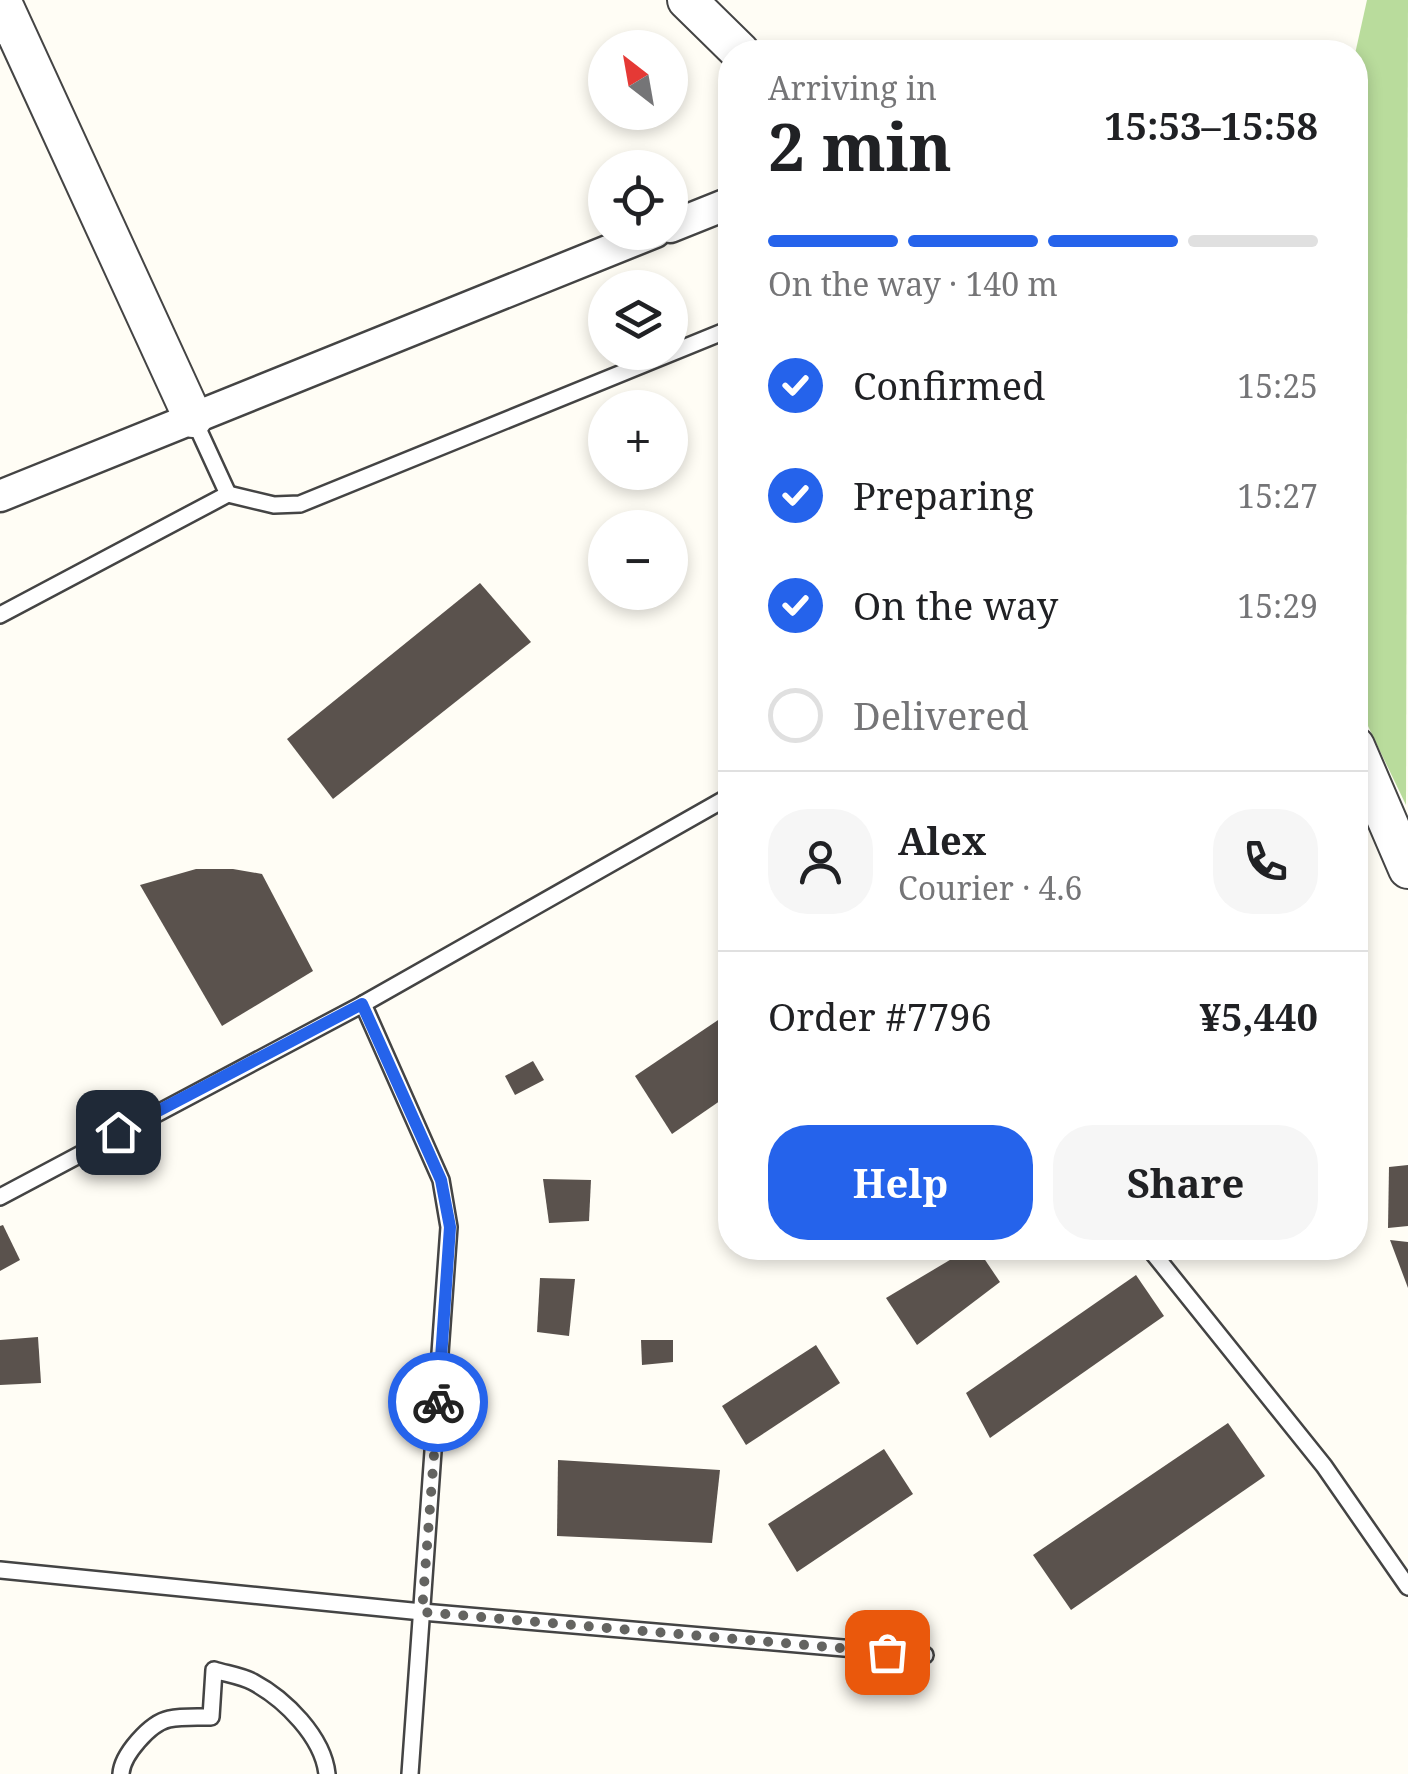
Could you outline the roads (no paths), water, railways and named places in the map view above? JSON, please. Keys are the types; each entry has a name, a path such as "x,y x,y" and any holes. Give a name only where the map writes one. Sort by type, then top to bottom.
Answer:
{"street":[{"path":"0,0 193,418"},
{"path":"688,0 728,40"},
{"path":"688,220 718,207"},
{"path":"0,496 611,250"},
{"path":"1368,776 1408,869"}],"lane":[{"path":"0,615 228,494 274,506 300,504 718,334"},
{"path":"193,418 228,494"},
{"path":"0,1197 362,1004 718,803"},
{"path":"362,1004 441,1180 450,1227 410,1774"},
{"path":"1158,1260 1324,1466 1408,1587"},
{"path":"0,1570 422,1612 926,1655"},
{"path":"121,1774 122,1765 143,1737 164,1719 211,1716 214,1670 252,1682 291,1710 325,1757 327,1774"}]}
